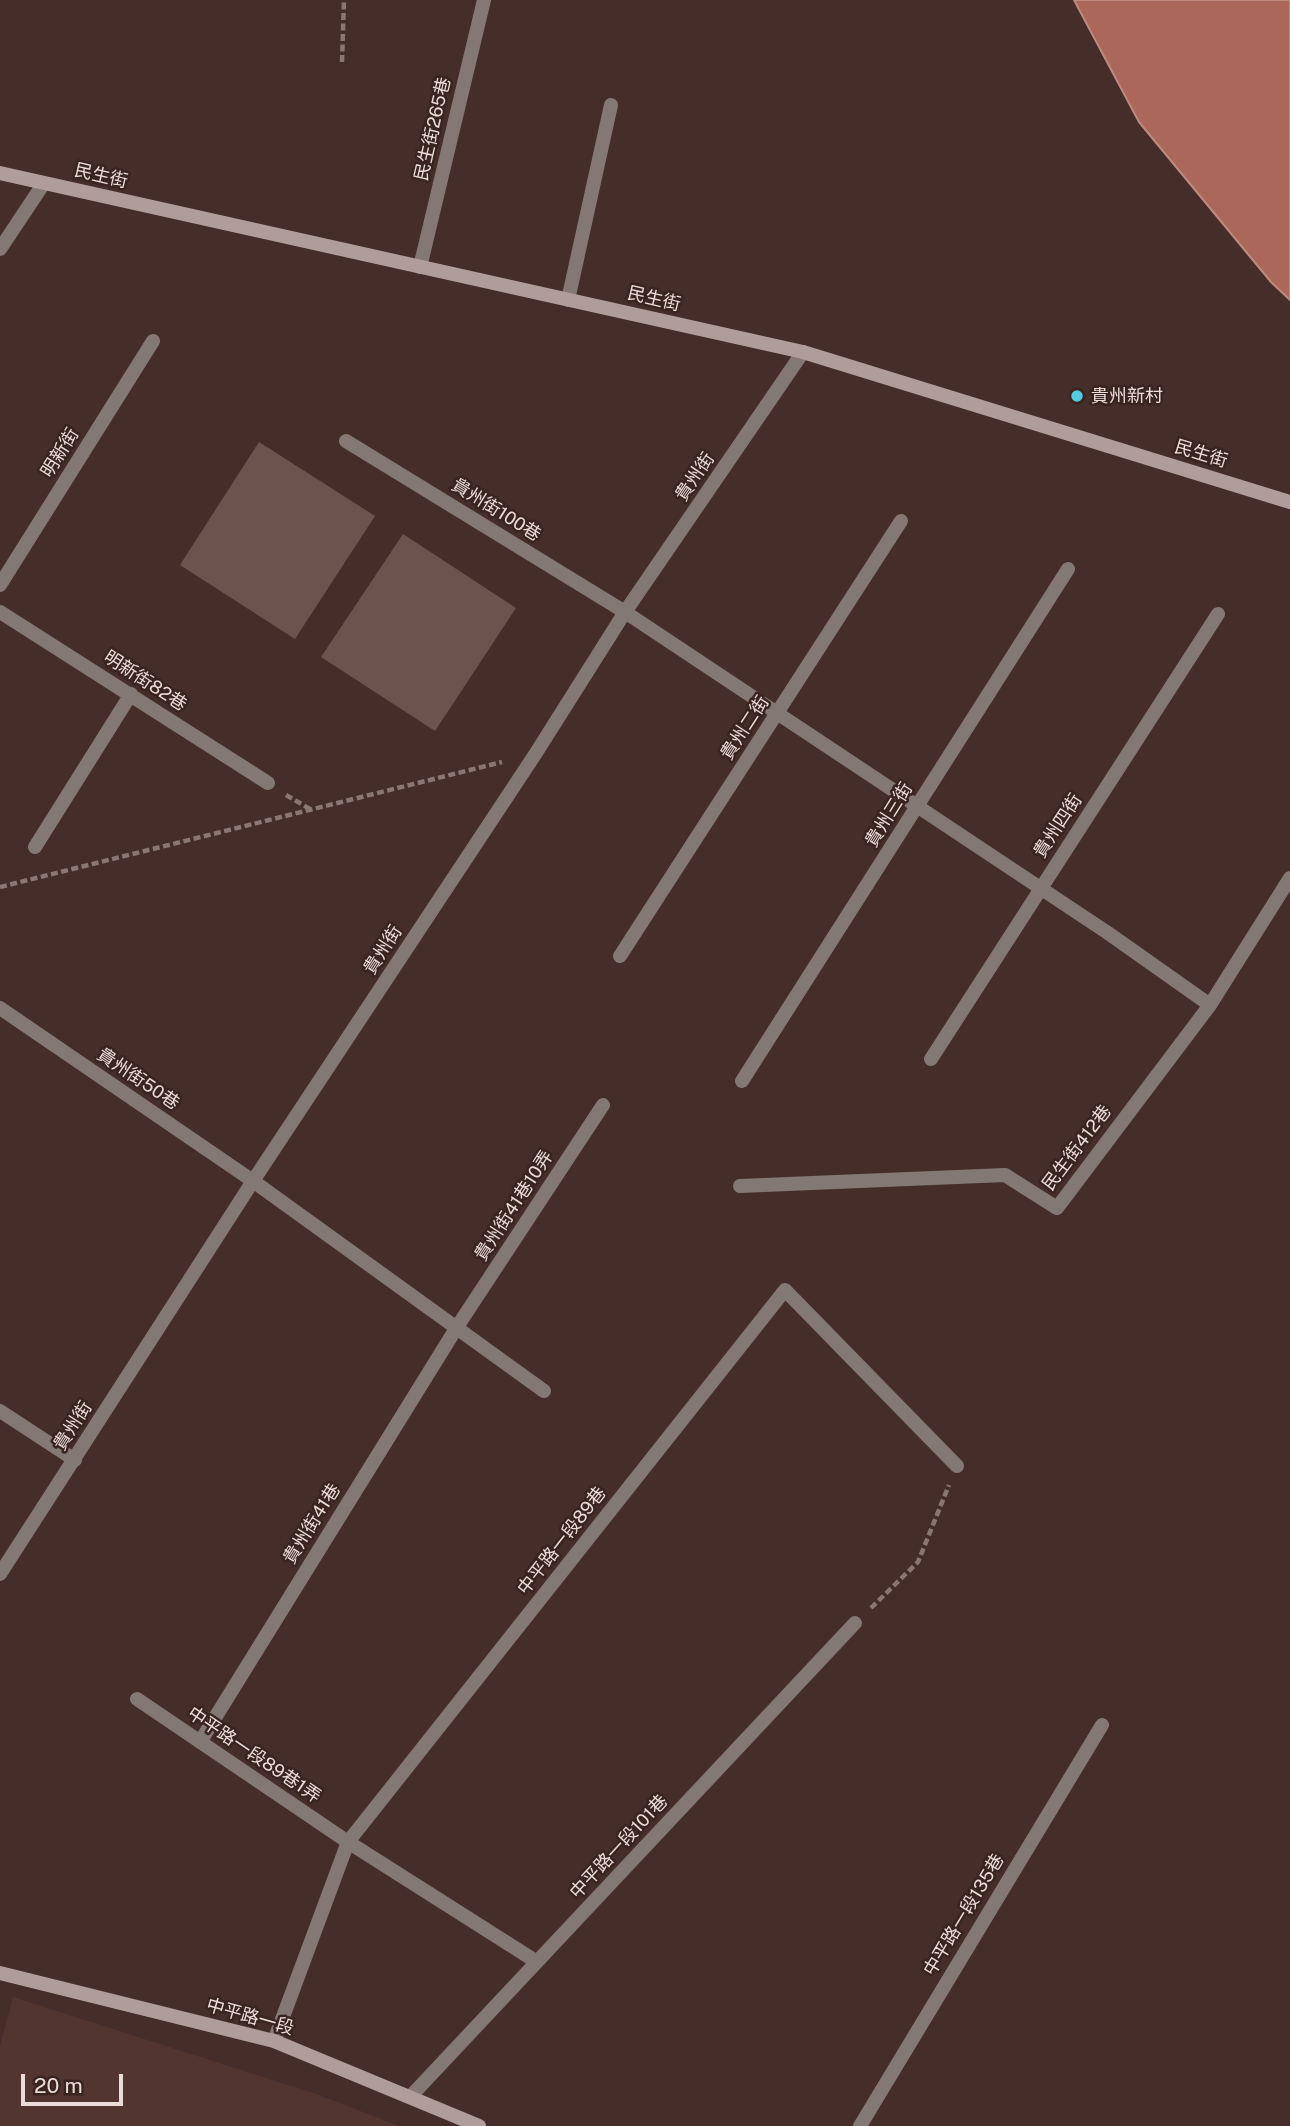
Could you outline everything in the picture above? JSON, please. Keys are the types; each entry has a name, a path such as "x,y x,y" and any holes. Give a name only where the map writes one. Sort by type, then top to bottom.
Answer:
{"street":[{"name":"民生街265巷","path":"420,267 484,0"},
{"path":"568,300 611,105"},
{"name":"民生街","path":"0,173 803,352 1290,502"},
{"path":"0,249 44,183"},
{"name":"明新街","path":"0,584 153,341"},
{"name":"貴州街","path":"0,1574 253,1181 536,753 625,612 803,352"},
{"name":"貴州街100巷","path":"346,441 625,612 1040,888 1210,1006"},
{"name":"貴州二街","path":"620,956 901,521"},
{"name":"貴州三街","path":"742,1082 1068,569"},
{"name":"明新街82巷","path":"0,612 268,783"},
{"name":"貴州四街","path":"930,1059 1217,614"},
{"path":"36,848 131,694"},
{"name":"民生街412巷","path":"740,1186 1005,1175 1057,1208 1210,1006 1290,878"},
{"name":"貴州街50巷","path":"0,1008 253,1181"},
{"name":"貴州街41巷10弄","path":"457,1327 603,1105"},
{"path":"253,1181 544,1391"},
{"name":"中平路一段89巷","path":"274,2041 348,1842 785,1290 957,1466"},
{"name":"貴州街41巷","path":"200,1742 457,1327"},
{"path":"0,1411 75,1460"},
{"name":"中平路一段101巷","path":"411,2096 855,1623"},
{"name":"中平路一段89巷1弄","path":"137,1699 348,1842 537,1962"},
{"name":"中平路一段135巷","path":"859,2126 1102,1725"},
{"name":"中平路一段","path":"0,1973 274,2041 479,2126"}],"path":[{"path":"342,62 344,0"},
{"path":"0,887 536,753"},
{"path":"855,1623 918,1562 957,1466"}],"shaded area":[{"path":"1074,0 1290,0 1290,300 1271,282 1139,122"},
{"path":"13,1997 316,2094 399,2126 0,2126 0,2046"}],"building":[{"path":"259,442 375,516 295,639 180,565"},
{"path":"403,534 516,608 435,731 321,657"}],"place":[{"name":"貴州新村","path":"1077,396"}]}
